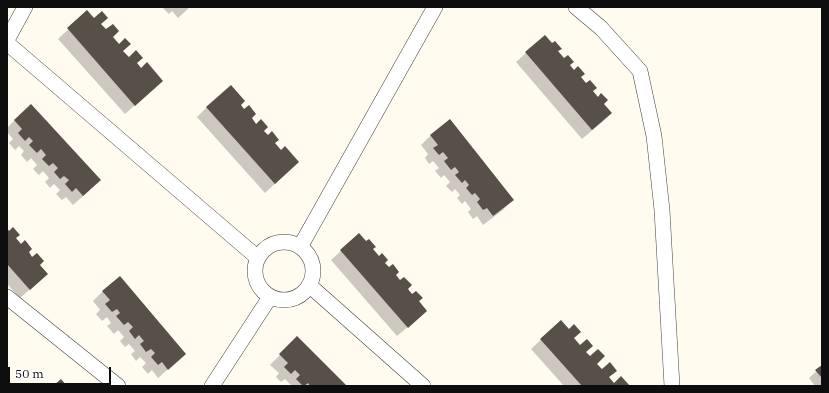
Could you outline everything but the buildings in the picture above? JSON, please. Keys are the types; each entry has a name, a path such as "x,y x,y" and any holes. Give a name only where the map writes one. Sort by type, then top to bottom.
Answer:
{"street":[{"path":"25,7 7,41 258,258"},
{"path":"300,247 435,7"},
{"path":"576,7 601,28 640,71 654,136 662,210 672,386"},
{"path":"288,242 300,247 308,254 312,264 313,275 309,285 299,296 285,300 270,297 262,290 256,280 255,268 258,258 266,248 276,243 288,242"},
{"path":"309,285 423,386"},
{"path":"7,297 118,386"},
{"path":"212,386 270,297"}]}
